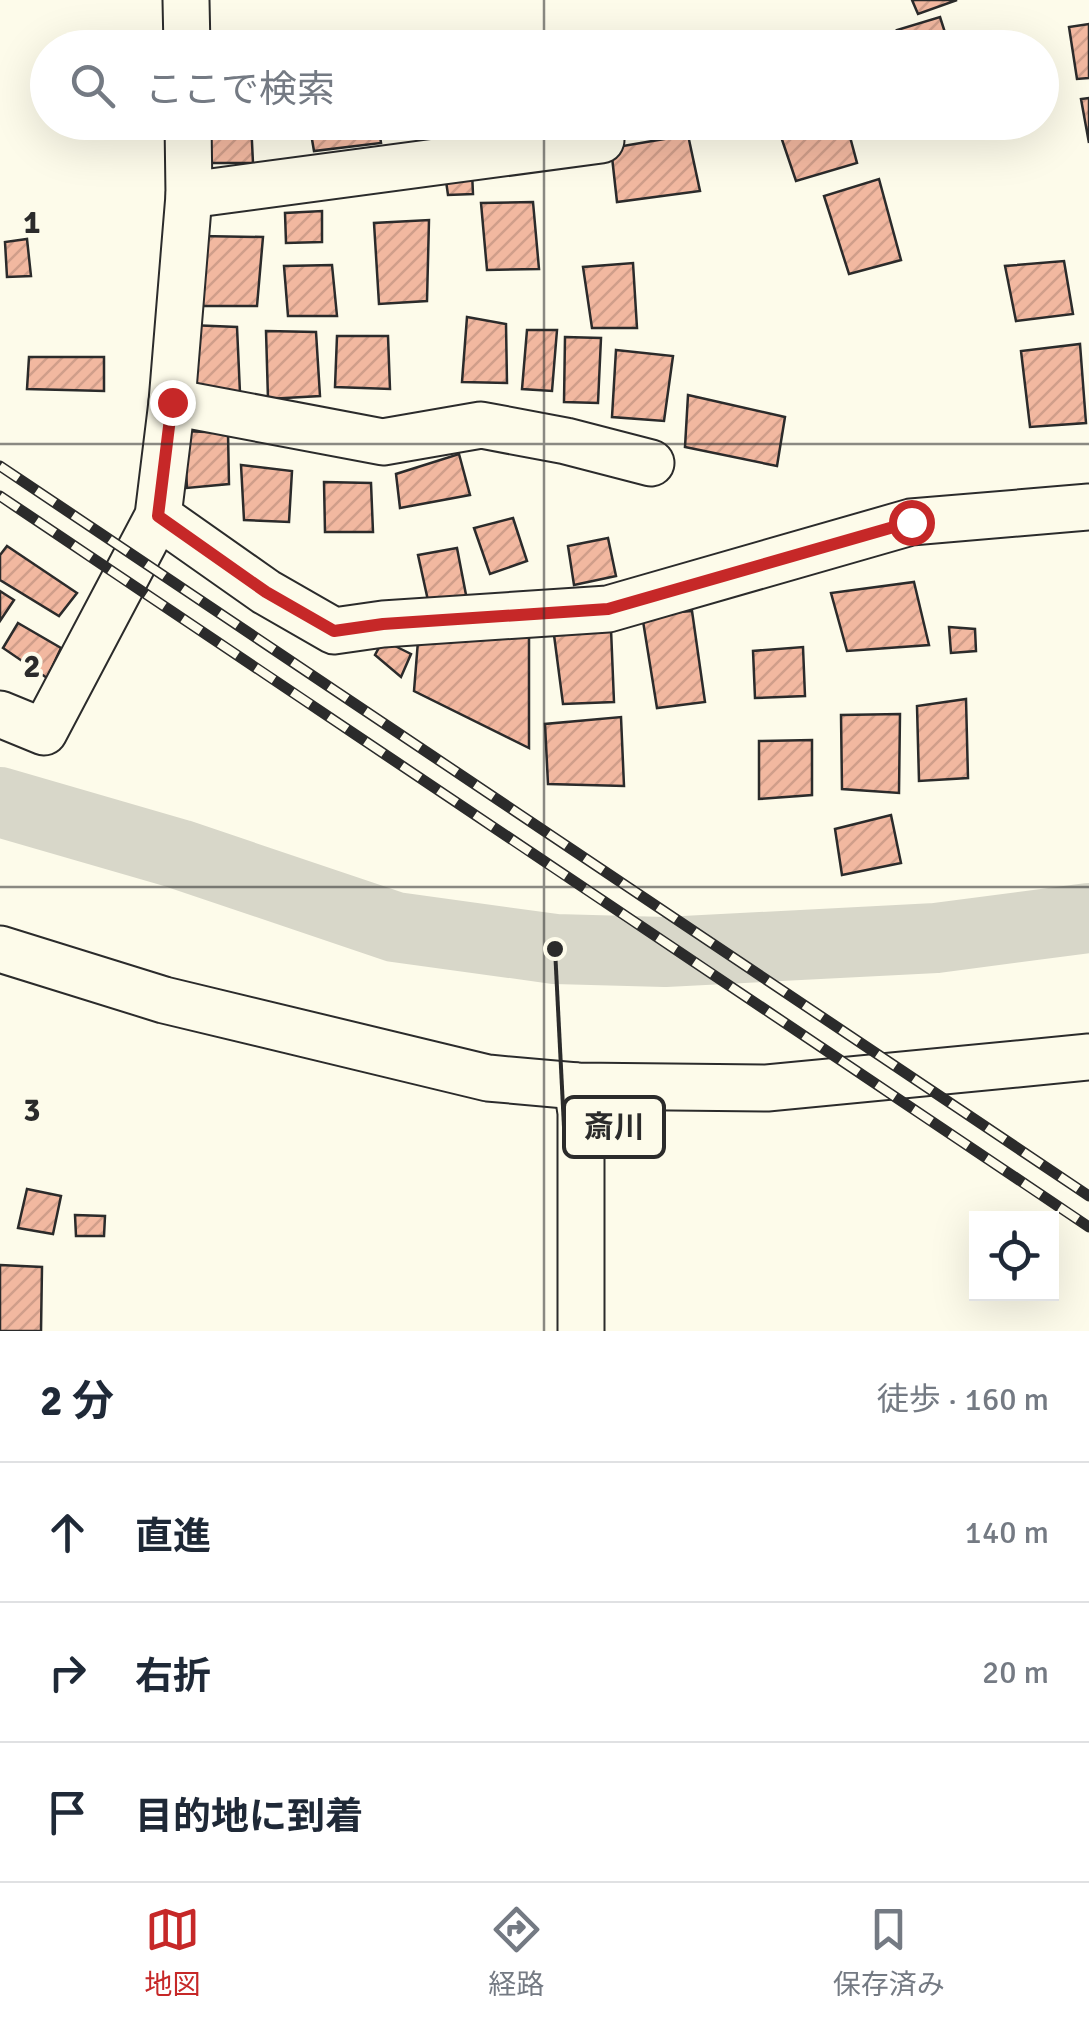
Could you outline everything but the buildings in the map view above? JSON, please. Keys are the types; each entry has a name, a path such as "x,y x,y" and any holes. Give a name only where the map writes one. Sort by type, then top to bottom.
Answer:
{"street":[{"path":"186,0 187,30"},
{"path":"0,714 44,732 158,516 172,402 189,194 188,140"},
{"path":"189,194 601,140"},
{"path":"172,402 382,442 481,425 652,463"},
{"path":"158,516 266,592 334,631 383,624 608,609 911,522 1089,507"},
{"path":"0,948 164,1000 488,1078 578,1086 767,1088 1089,1057"},
{"path":"578,1086 581,1331"}],"waterway":[{"path":"0,802 179,854 395,927 555,949 665,952 936,938 1089,918"}],"railway":[{"path":"0,466 1089,1196"},
{"path":"0,496 1089,1227"}],"place":[{"name":"斎川","path":"555,949"}],"route":[{"path":"172,402 158,516 266,592 334,631 383,624 608,609 911,522"}]}
